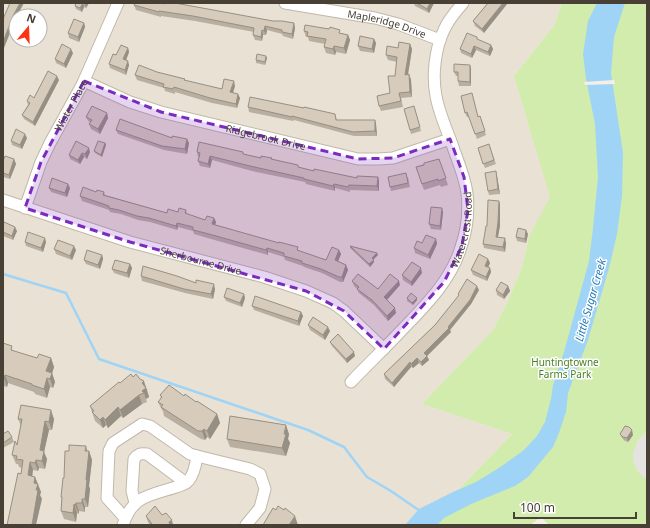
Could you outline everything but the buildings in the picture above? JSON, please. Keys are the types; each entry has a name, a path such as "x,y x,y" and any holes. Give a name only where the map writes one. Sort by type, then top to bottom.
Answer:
{"street":[{"name":"Wister Place","path":"25,208 41,162 84,81 118,3"},
{"name":"Mapleridge Drive","path":"285,3 375,18 398,24 440,40"},
{"name":"Watercrest Road","path":"351,382 430,300 451,270 462,246 468,210 467,193 464,177 435,94 435,68 440,40 447,24 463,3"},
{"name":"Ridgebrook Drive","path":"84,81 130,102 161,112 358,159 393,158 450,139"},
{"name":"Sherbourne Drive","path":"3,200 130,242 264,277 318,296 333,303 344,311 384,349"},
{"path":"124,522 107,498 109,451 113,443 142,424 150,426 190,454 250,469 260,474 265,488 260,508 246,525"},
{"path":"135,503 132,491 134,459 141,453 147,454 186,483"},
{"path":"124,522 126,514 135,503 149,495 183,485 190,480 198,456"}],"highlighted area":[{"path":"84,81 161,112 358,159 393,158 450,139 464,177 468,210 462,246 444,282 384,349 344,311 306,291 130,242 25,208 41,162"}],"shaded area":[{"path":"3,3 562,3 555,24 514,76 551,197 530,234 522,267 508,301 493,330 422,404 512,434 458,490 428,525 3,525"},
{"path":"647,431 647,480 637,470 633,461 633,453 638,440"}],"green space":[{"name":"Huntingtowne Farms Park","path":"562,3 647,3 647,525 549,525 541,517 530,525 428,525 458,490 512,434 422,404 493,330 508,301 522,267 530,234 550,197 514,76 555,24"}],"water":[{"name":"Little Sugar Creek","path":"597,3 625,3 614,37 611,73 623,153 622,196 617,234 609,268 588,340 568,393 566,412 559,433 553,447 528,477 515,486 471,504 444,518 437,525 405,525 419,509 476,482 524,450 537,436 545,422 553,385 564,352 589,261 598,177 595,124 586,79 583,54 588,21"}],"pier":[{"path":"614,80 615,84 585,85 584,82"}],"waterway":[{"path":"3,274 66,293 99,359 308,430 344,447 367,477 420,511"}]}
